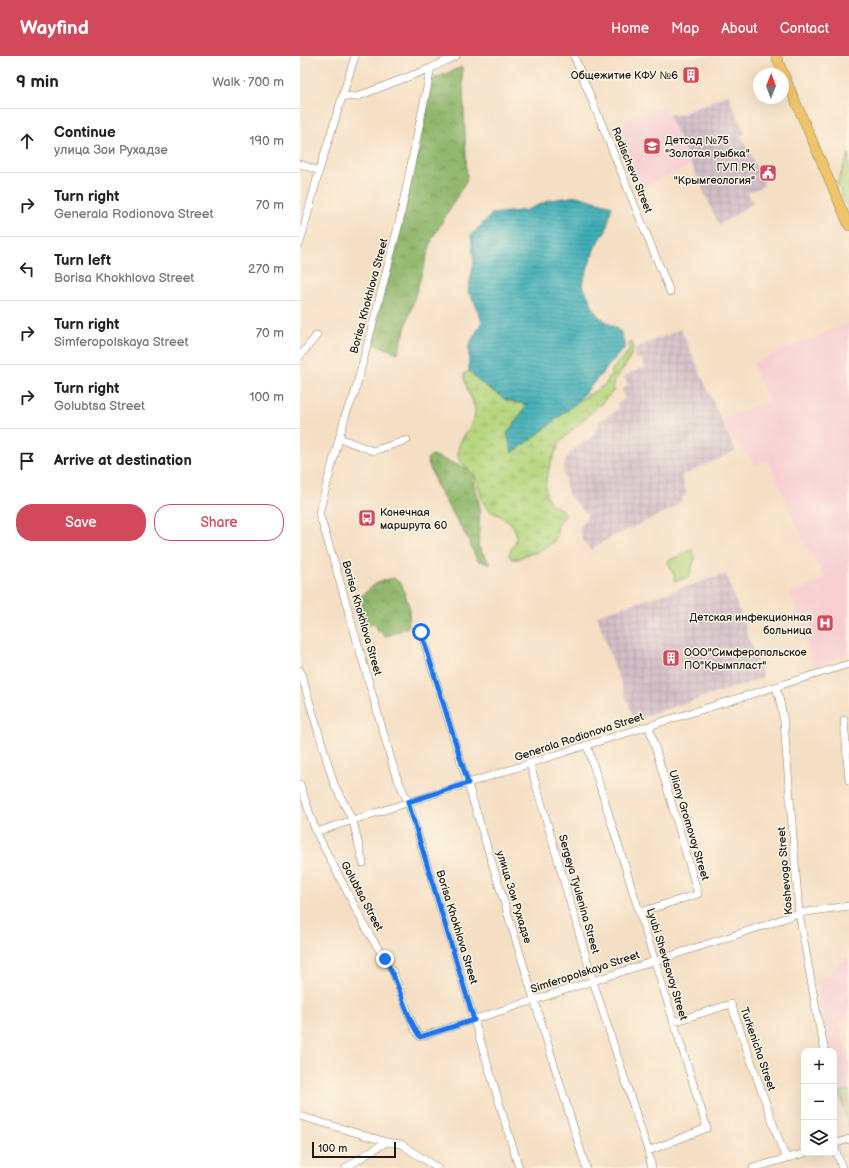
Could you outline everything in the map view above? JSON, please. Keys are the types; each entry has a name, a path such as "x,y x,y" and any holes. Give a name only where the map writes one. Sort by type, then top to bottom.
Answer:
{"main road":[{"path":"776,56 849,226"}],"street":[{"path":"300,243 355,56"},
{"path":"343,96 356,97 431,68 456,56"},
{"name":"Radischeva Street","path":"574,56 670,292"},
{"name":"Borisa Khokhlova Street","path":"431,68 399,223 354,396 346,413 319,513 395,773 408,802 519,1168"},
{"path":"300,164 320,171"},
{"path":"300,356 317,335"},
{"path":"339,438 373,451 407,440"},
{"name":"улица Зои Рухадзе","path":"421,632 586,1168"},
{"name":"Generala Rodionova Street","path":"316,832 587,745 849,664"},
{"path":"300,670 334,784 353,821 363,863"},
{"name":"Koshevogo Street","path":"776,687 784,722 799,912 824,1048"},
{"path":"844,720 849,780"},
{"name":"Uliany Gromovoy Street","path":"640,912 698,894 649,726"},
{"name":"Lyubi Shevtsovoy Street","path":"587,745 707,1128 648,1151"},
{"name":"Sergeya Tyulenina Street","path":"530,764 593,981 648,1151 652,1168"},
{"name":"Golubtsa Street","path":"300,784 316,832 368,932 393,972 414,1028 420,1037"},
{"name":"Simferopolskaya Street","path":"420,1037 766,925 799,912 849,906"},
{"name":"Turkenicha Street","path":"673,1022 731,1004 779,1141 787,1158"},
{"path":"300,1116 387,1142 401,1144 437,1168"},
{"path":"837,1144 849,1139"},
{"path":"346,1168 387,1142"},
{"path":"753,1168 801,1154"},
{"path":"837,1154 842,1168"}],"shaded area":[{"path":"728,94 745,133 741,136 765,185 748,193 753,203 719,225 668,114 680,115"},
{"name":"Детсад №75 \"Золотая рыбка\"","path":"663,105 691,165 641,188 613,128"},
{"path":"849,323 849,654 813,666 791,593 825,579 801,534 768,461 755,465 724,427 721,419 769,401 752,363"},
{"path":"681,329 736,451 681,476 687,493 674,508 602,542 591,550 583,540 579,529 588,515 569,496 563,473 565,460 573,450 591,437 600,425 598,422 619,409 617,404 625,399 622,389 628,386 624,376 645,367 641,358 635,360 635,348"},
{"path":"726,574 763,677 746,684 634,719 597,615"},
{"path":"849,958 849,1017 839,1022 849,1062 849,1135 837,1097 837,1048 829,1048 817,980 833,973 838,963"}],"green space":[{"path":"462,67 467,179 432,239 398,353 372,343 418,153 433,79"},
{"path":"849,153 849,211 837,183"},
{"path":"630,342 632,342 633,347 630,358 615,380 613,392 561,441 554,454 546,480 546,495 551,503 563,511 566,515 558,523 557,536 553,542 538,552 525,555 518,559 512,559 509,556 516,540 514,528 507,520 487,508 484,504 475,476 462,464 458,455 460,443 472,423 475,412 475,408 464,379 464,374 469,371 480,382 506,400 527,405 507,434 535,437 577,402 606,384 613,368 629,351"},
{"path":"432,455 473,471 480,508 478,546 490,564 477,560 468,539 437,487 427,459"},
{"path":"692,549 695,558 689,577 676,581 668,561"},
{"path":"394,578 402,585 410,609 408,627 384,636 375,624 369,625 360,622 354,608 354,602 376,584"},
{"path":"849,1090 849,1126 848,1126 840,1092"}],"water":[{"path":"577,196 612,206 606,231 595,247 582,284 597,315 621,332 625,347 577,402 535,437 512,453 507,434 527,405 506,400 480,382 469,371 469,345 482,322 475,303 468,292 474,262 471,235 492,214 527,210 550,200"}],"place":[{"name":"Общежитие КФУ №6","path":"691,75"},
{"name":"Детсад №75 \"Золотая рыбка\"","path":"652,146"},
{"name":"ГУП РК \"Крымгеология\"","path":"768,173"},
{"name":"Конечная маршрута 60","path":"367,518"},
{"name":"Детская инфекционная больница","path":"825,623"},
{"name":"ООО\"Симферопольское ПО\"Крымпласт\"","path":"671,658"}],"route":[{"path":"385,959 393,972 414,1028 420,1037 474,1020 408,802 468,783 421,632"}]}
